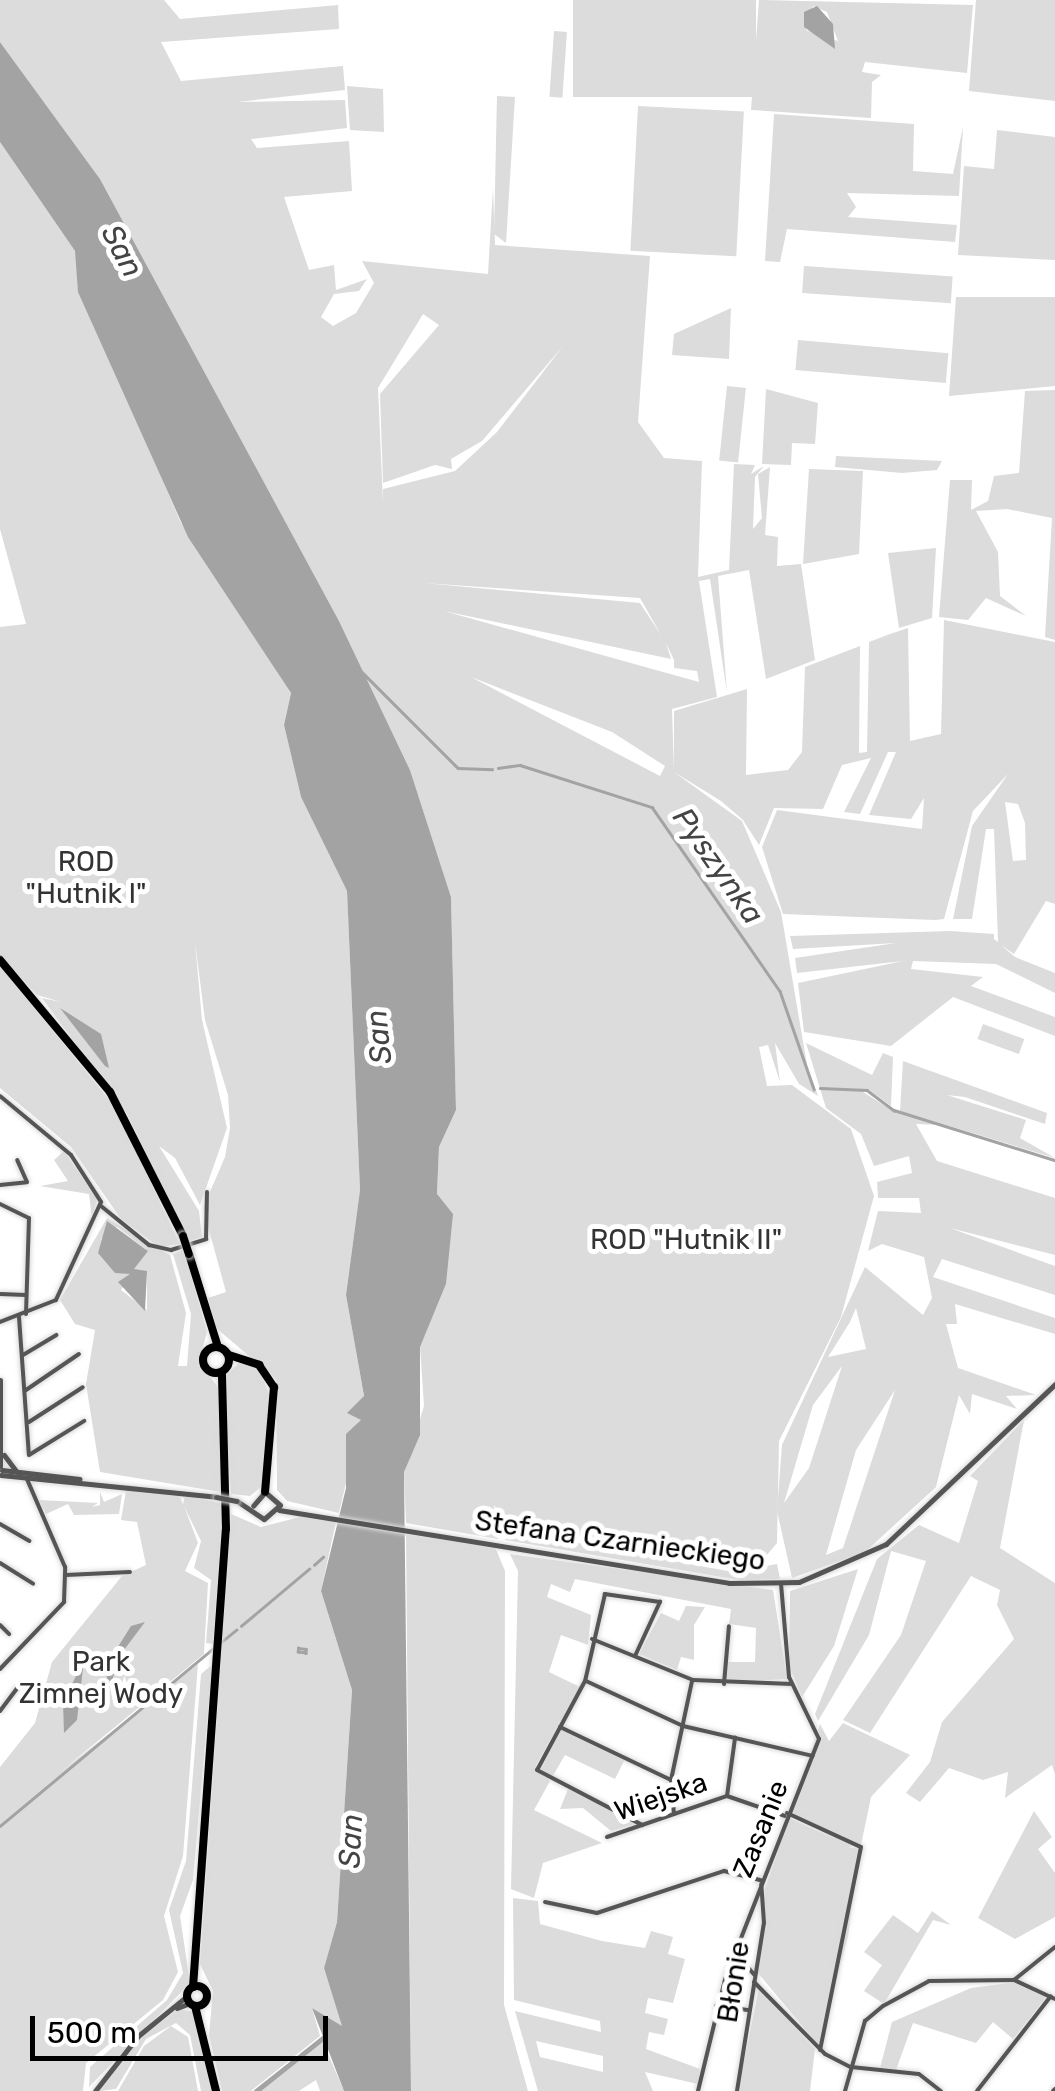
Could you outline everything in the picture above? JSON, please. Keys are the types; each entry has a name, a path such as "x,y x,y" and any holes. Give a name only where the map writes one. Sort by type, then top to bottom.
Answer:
{"main road":[{"path":"0,960 102,1079 183,1236 214,1347 229,1358 250,1360 274,1389 268,1492"},
{"path":"214,1347 204,1362 218,1372 222,1393 228,1493 193,2002 216,2091"},
{"path":"218,1372 229,1358"},
{"path":"193,2002 196,1986"}],"street":[{"path":"0,1096 71,1155 100,1206 165,1251 206,1239 207,1192"},
{"path":"0,1185 27,1182 17,1160"},
{"path":"0,1206 27,1212 26,1314"},
{"path":"0,1322 58,1297 100,1206"},
{"path":"0,1294 26,1295"},
{"path":"19,1317 32,1456 84,1420"},
{"path":"24,1355 56,1335"},
{"path":"26,1390 79,1354"},
{"path":"0,1380 4,1453 1,1471 26,1478 92,1481 254,1503 268,1492 279,1508"},
{"name":"Stefana Czarnieckiego","path":"254,1503 264,1518 279,1508 297,1510 498,1544 781,1584 879,1550 1055,1384"},
{"path":"27,1422 82,1387"},
{"path":"0,1669 52,1624 66,1575 26,1478 4,1453"},
{"path":"0,1524 29,1540"},
{"path":"0,1562 33,1584"},
{"path":"66,1575 130,1572"},
{"name":"Zasanie","path":"698,2091 716,2006 734,1952 786,1814 813,1756 817,1724 792,1684 781,1584"},
{"path":"635,1656 656,1599 605,1594 584,1681 538,1773 642,1825"},
{"path":"0,1625 9,1634"},
{"path":"724,1684 729,1626"},
{"path":"592,1639 692,1680 792,1684"},
{"path":"674,1814 671,1780 692,1680"},
{"path":"584,1681 683,1726 813,1756"},
{"path":"0,1711 18,1687"},
{"path":"560,1727 671,1780"},
{"path":"727,1796 735,1738"},
{"name":"Wiejska","path":"607,1837 727,1796 786,1814 861,1847 820,2050"},
{"path":"545,1902 597,1912 724,1870 761,1880"},
{"name":"Błonie","path":"737,2091 755,1978 761,1880"},
{"path":"1014,1980 1055,1947"},
{"path":"734,1952 820,2050 851,2067 919,2074 941,2091"},
{"path":"845,2091 869,2016 922,1984 1014,1980 1053,1997 977,2091"},
{"path":"95,2091 174,2008 193,2002"},
{"path":"716,2006 750,2010"}],"green space":[{"name":"ROD \"Hutnik II\"","path":"0,0 164,0 180,19 338,5 339,29 161,42 181,81 343,66 345,90 237,102 345,100 347,128 251,139 257,148 349,141 352,191 284,197 309,270 334,265 336,290 367,279 359,291 334,294 321,317 333,326 356,313 374,283 362,261 488,274 493,188 495,245 650,256 638,422 664,458 702,461 698,577 729,570 734,464 755,465 751,474 764,466 755,477 753,529 762,518 758,474 770,467 765,535 778,537 777,566 801,564 815,660 766,679 749,570 718,576 727,693 710,579 699,581 717,697 672,709 674,770 674,711 747,689 746,775 788,770 802,752 805,667 860,646 859,753 867,752 869,642 890,634 908,628 910,741 941,734 944,620 1055,642 1055,904 1046,901 1014,954 1001,945 1015,957 1055,973 1055,993 996,964 913,961 911,969 983,977 971,986 1055,1017 1055,1036 953,997 891,1046 804,1032 798,983 903,961 797,973 795,958 896,943 793,949 790,936 950,931 994,934 998,942 994,829 986,829 972,919 953,919 972,826 1008,774 973,811 944,919 935,920 783,914 762,847 777,810 922,829 924,798 911,819 869,815 896,752 888,752 860,814 844,812 871,758 842,765 823,809 774,808 759,845 743,820 721,801 674,772 742,821 781,912 807,1065 818,1096 799,1084 775,1043 780,1082 768,1045 759,1047 767,1086 792,1085 851,1129 874,1196 841,1317 779,1441 777,1543 761,1562 507,1525 494,1505 498,1539 406,1523 404,1472 424,1406 420,1346 446,1284 437,1195 439,1147 456,1110 451,897 410,770 339,621 100,179 0,42","holes":["423,314 439,325 380,394 383,483 435,465 452,469 451,459 482,441 563,346 497,432 455,471 383,489 383,503 378,388","423,583 640,598 661,635 640,603","444,611 671,659 666,643 674,668 697,671 699,682","471,677 612,732 665,766 660,776","1005,802 1018,804 1025,823 1026,860 1013,861"]},
{"path":"573,0 756,0 756,97 573,97"},
{"path":"759,0 973,5 967,73 865,62 862,72 881,75 872,82 871,118 751,110","holes":["813,6 827,12 838,41 806,30"]},
{"path":"976,0 1055,0 1055,101 969,91"},
{"path":"554,31 567,32 562,98 549,97"},
{"path":"347,86 383,89 384,132 350,130"},
{"path":"497,96 515,97 506,243 494,234"},
{"path":"638,106 744,112 736,256 630,251"},
{"path":"774,114 914,124 913,171 953,174 963,127 959,196 847,193 856,207 848,217 957,225 955,242 787,229 780,262 765,261"},
{"path":"997,130 1055,137 1055,260 958,255 964,166 994,169"},
{"path":"0,142 75,251 86,303 181,523 291,693 284,725 301,797 347,891 360,1190 346,1295 364,1397 348,1413 361,1419 339,1513 287,1501 277,1490 276,1379 215,1327 208,1298 226,1292 203,1208 225,1157 230,1128 228,1095 205,1020 195,942 202,1020 227,1128 200,1205 175,1158 159,1146 199,1211 202,1237 189,1241 127,1114 42,998 61,1002 37,995 0,956 0,627 26,624 0,529"},
{"path":"804,266 953,276 951,303 802,293"},
{"path":"956,297 1055,297 1055,386 949,396"},
{"path":"731,308 729,359 672,355 674,334"},
{"path":"798,340 948,353 946,383 795,370"},
{"path":"727,386 746,388 738,463 719,461"},
{"path":"766,389 818,403 815,444 792,443 791,465 762,464"},
{"path":"1055,390 1055,640 1045,637 1052,518 1007,509 976,511 998,552 1000,596 1026,616 986,598 968,620 939,617 950,480 972,480 971,510 988,501 994,476 1019,473 1025,391"},
{"path":"836,456 942,461 937,470 902,473 835,467"},
{"path":"809,469 863,471 859,554 803,564"},
{"path":"936,548 932,618 899,628 888,553"},
{"name":"ROD \"Hutnik I\"","path":"0,966 115,1107 180,1244 159,1247 121,1219 71,1147 0,1088"},
{"path":"983,1024 1024,1039 1019,1054 978,1039"},
{"path":"806,1043 872,1075 883,1053 893,1057 891,1106 868,1089 860,1090 893,1111 940,1125 916,1124 937,1161 1055,1198 1055,1255 950,1228 1055,1266 1055,1295 942,1259 933,1277 1055,1318 1055,1334 955,1304 957,1324 946,1324 958,1368 1036,1395 1006,1396 1017,1409 972,1394 970,1414 959,1395 936,1487 865,1552 792,1578 777,1511 782,1445 865,1267 923,1315 932,1298 924,1257 882,1244 868,1251 878,1211 921,1213 919,1198 878,1198 877,1182 912,1173 909,1156 874,1166 861,1134 826,1108","holes":["856,1308 866,1349 828,1357 850,1322","842,1366 809,1468 784,1503 813,1405","895,1390 843,1548 826,1555 856,1450"]},
{"path":"903,1061 1047,1113 1045,1124 965,1097 947,1095 1026,1120 1020,1138 1055,1158 900,1111"},
{"path":"64,1151 97,1199 92,1218 89,1194 40,1186 68,1181 54,1160"},
{"path":"107,1218 170,1255 186,1313 178,1366 187,1366 191,1314 173,1254 184,1250 207,1332 199,1361 222,1393 227,1493 100,1472 86,1384 95,1330 75,1324 60,1300","holes":["117,1227 146,1249 133,1270 147,1276 147,1310 121,1290 131,1274 112,1269 101,1239"]},
{"path":"241,1361 259,1370 271,1398 265,1484 250,1496 231,1494 223,1378"},
{"path":"1024,1420 1000,1548 1055,1583 1055,1774 1052,1765 1005,1798 1008,1772 983,1780 949,1768 920,1802 906,1793 930,1762 942,1722 1014,1639 997,1605 1000,1590 971,1576 870,1733 843,1720 901,1635 926,1561 891,1551 869,1635 818,1721 815,1714 877,1559 919,1525 959,1543 978,1481 970,1476"},
{"name":"Park Zimnej Wody","path":"127,1485 178,1493 183,1504 185,1495 223,1504 213,1644 206,1643 211,1580 194,1568 201,1541 184,1506 198,1543 185,1571 208,1583 204,1654 59,1773 198,1664 183,1856 164,1916 178,1972 163,2000 86,2063 83,2091 0,2091 0,1767 35,1723 52,1662 122,1576 146,1565 137,1522 121,1520"},
{"path":"100,1492 104,1502 122,1494 119,1514 74,1515 68,1504 46,1514 39,1500 98,1503 92,1507 100,1505"},
{"path":"231,1514 261,1527 300,1517 336,1522 321,1591 352,1690 337,1922 324,1968 343,2027 312,2008 320,2036 251,2091 222,2091 209,2035 213,1991 200,1964"},
{"path":"510,1530 733,1572 777,1564 780,1579 739,1580 505,1540"},
{"path":"406,1534 495,1547 505,1571 504,2005 528,2091 411,2091"},
{"path":"510,1554 773,1590 787,1679 726,1682 727,1662 755,1662 756,1628 729,1624 731,1609 575,1579 570,1592 551,1584 547,1597 591,1615 588,1645 561,1635 549,1672 580,1687 536,1765 550,1781 534,1810 602,1843 543,1863 534,1898 511,1889 518,1571"},
{"path":"858,1569 834,1646 802,1697 789,1666 790,1591"},
{"path":"686,1606 705,1607 694,1625 694,1660 681,1657 677,1670 639,1654 661,1613 679,1621"},
{"path":"212,1665 193,1880 180,1916 190,1983 89,2087 90,2067 167,2000 183,1973 169,1910 186,1861 201,1674"},
{"path":"843,1723 910,1755 871,1797 861,1845 848,1847 859,1849 848,1936 819,2046 758,1973 765,1889 789,1818 835,1839 791,1814 820,1724 829,1741"},
{"path":"561,1729 625,1759 615,1779 565,1755 551,1779 540,1771"},
{"path":"568,1789 624,1812 635,1824 611,1831 583,1808 560,1809"},
{"path":"1034,1811 1052,1837 1038,1849 1055,1873 1055,1917 1015,1939 978,1918"},
{"path":"513,1898 538,1901 540,1924 602,1941 645,1948 651,1931 673,1937 668,1954 685,1959 673,2003 648,1998 645,2013 668,2019 664,2035 649,2032 646,2049 700,2069 698,2084 645,2072 653,2091 538,2091 515,2011 601,2032 600,2021 514,2000","holes":["536,2041 603,2056 603,2072 540,2057"]},
{"path":"932,1911 951,1925 933,1920 884,2004 864,1991 882,1965 864,1952 893,1915 918,1933"},
{"path":"1016,1982 1048,1995 1013,2039 993,2022 976,2043 913,2023 896,2070 880,2068 892,2022 971,1988"},
{"path":"759,1988 815,2049 810,2091 738,2091"},
{"path":"178,2009 194,2012 213,2091 201,2091 190,2035 176,2023 146,2039 116,2089 99,2091 133,2044"},
{"path":"171,2026 188,2037 198,2091 118,2091 144,2046"},
{"path":"322,2040 344,2091 320,2091 316,2080 299,2091 260,2091"}],"water":[{"path":"817,6 833,24 835,49 804,27 804,12"},
{"name":"San","path":"0,42 100,179 339,621 410,770 451,897 456,1110 439,1147 437,1194 453,1214 446,1284 420,1347 420,1435 404,1472 411,2091 344,2091 312,2008 342,2026 324,1968 337,1922 352,1690 321,1591 346,1488 346,1434 361,1420 347,1413 364,1396 346,1295 360,1190 347,891 301,797 284,725 291,693 188,537 78,292 75,251 0,142"},
{"path":"60,1008 101,1034 109,1068 105,1066"},
{"path":"107,1221 148,1251 134,1269 147,1271 145,1311 118,1282 130,1274 115,1273 98,1253"},
{"path":"145,1622 121,1654 108,1692 106,1666 131,1626"},
{"path":"84,1660 77,1720 64,1733 63,1702"}],"waterway":[{"name":"Pyszynka","path":"361,671 458,768 492,769"},
{"name":"Pyszynka","path":"498,768 520,765 652,807 780,991 814,1089"},
{"name":"Pyszynka","path":"820,1088 867,1090 894,1110 1055,1160"},
{"path":"314,1565 323,1557"},
{"path":"241,1626 309,1569"},
{"path":"220,1643 236,1630"},
{"path":"0,1826 214,1648"},
{"path":"298,1648 306,1649 306,1653 298,1652 298,1648"},
{"path":"256,2091 324,2037"}]}
